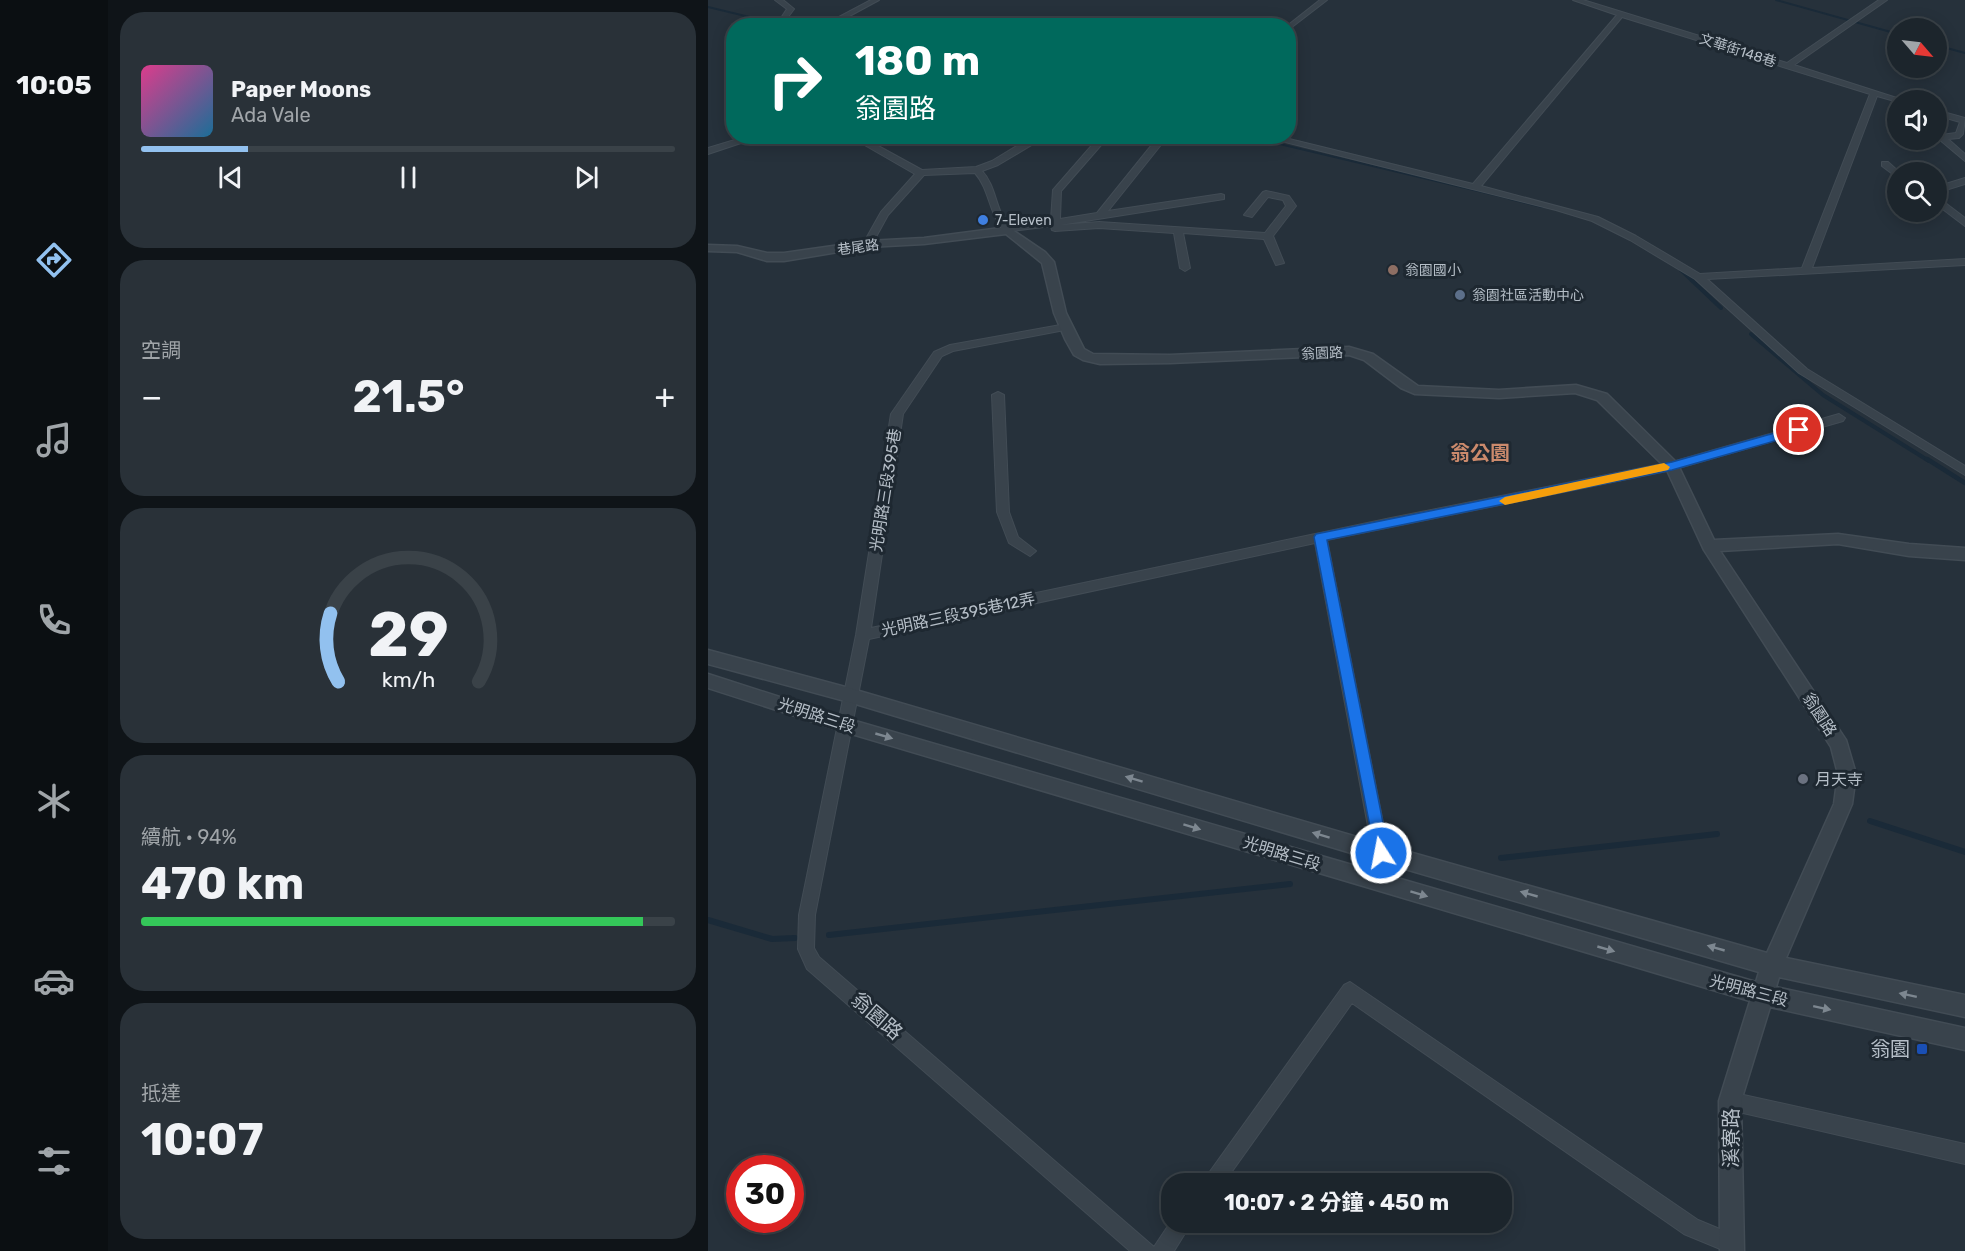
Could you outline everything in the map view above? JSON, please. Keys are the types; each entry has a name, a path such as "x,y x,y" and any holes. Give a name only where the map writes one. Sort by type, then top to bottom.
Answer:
{"street":[{"path":"778,0 791,9 781,18"},
{"path":"841,18 876,0"},
{"path":"1296,22 1324,0"},
{"name":"文華街148巷","path":"1576,0 1887,97"},
{"path":"1786,66 1884,0"},
{"path":"1475,188 1621,14"},
{"path":"1806,271 1874,93"},
{"path":"1947,115 1965,121 1962,134 1958,137 1944,137 1944,140 1965,158"},
{"path":"708,151 731,144"},
{"path":"868,144 900,166 921,173 976,170 995,163 1027,144"},
{"path":"1098,144 1057,190 1055,228 1099,225 1268,237"},
{"path":"1101,214 1158,144"},
{"path":"1296,144 1559,208 1595,219 1634,238 1698,277 1803,371 1965,471"},
{"name":"翁園路","path":"976,170 984,176 989,198 994,203 1002,224 1048,262 1066,327 1078,352 1100,360 1252,357 1349,351 1372,358 1404,386 1424,391 1499,394 1576,389 1602,397 1672,466 1709,546 1840,745 1847,774 1843,804 1772,965 1765,995"},
{"path":"868,244 884,214 921,173"},
{"path":"1947,187 1965,182"},
{"path":"1249,215 1266,194 1286,198 1291,206 1268,237"},
{"path":"1008,230 1221,197"},
{"path":"1947,208 1965,223"},
{"name":"巷尾路","path":"708,248 737,249 767,257 784,257 868,244 924,241 1008,230"},
{"path":"1178,231 1185,268"},
{"path":"1268,237 1279,262"},
{"path":"1698,277 1965,262"},
{"name":"光明路三段395巷","path":"849,695 863,635 897,414 938,354 950,348 1066,327"},
{"path":"998,395 1003,512 1013,540 1030,551"},
{"path":"1374,881 1381,853 1320,537 1672,466 1839,418"},
{"name":"光明路三段395巷12弄","path":"863,635 1320,537"},
{"path":"1709,546 1838,539 1909,550 1965,554"},
{"name":"光明路三段","path":"708,657 849,695 1381,853 1772,965 1965,1006"},
{"name":"光明路三段","path":"708,681 845,725 1765,995 1965,1039"},
{"name":"翁園路","path":"849,695 807,915 806,950 813,963 1145,1251"},
{"path":"1218,1173 1350,991 1691,1227 1732,1247"},
{"name":"溪寮路","path":"1732,1247 1730,1101 1765,995"},
{"path":"1730,1101 1965,1154"},
{"path":"1162,1251 1174,1233"}],"waterway":[{"path":"1776,0 1887,31"},
{"path":"708,7 754,18"},
{"path":"1947,48 1965,53"},
{"path":"1280,144 1516,200"},
{"path":"1510,198 1542,206"},
{"path":"1681,270 1721,308"},
{"path":"1751,334 1823,395 1929,461"},
{"path":"1927,459 1965,483"},
{"path":"1870,821 1965,852"},
{"path":"1501,858 1717,834"},
{"path":"829,935 1290,884"},
{"path":"708,920 772,939 795,938"}],"slow traffic":[{"path":"1505,501 1664,467"}],"place":[{"name":"7-Eleven","path":"983,220"},
{"name":"翁園國小","path":"1393,270"},
{"name":"翁園社區活動中心","path":"1460,295"},
{"name":"月天寺","path":"1803,779"},
{"name":"翁園","path":"1922,1049"}],"district":[{"name":"翁公園","path":"1480,453"}],"route":[{"path":"1381,853 1320,537 1672,466 1741,444 1759,442 1799,430"}]}
